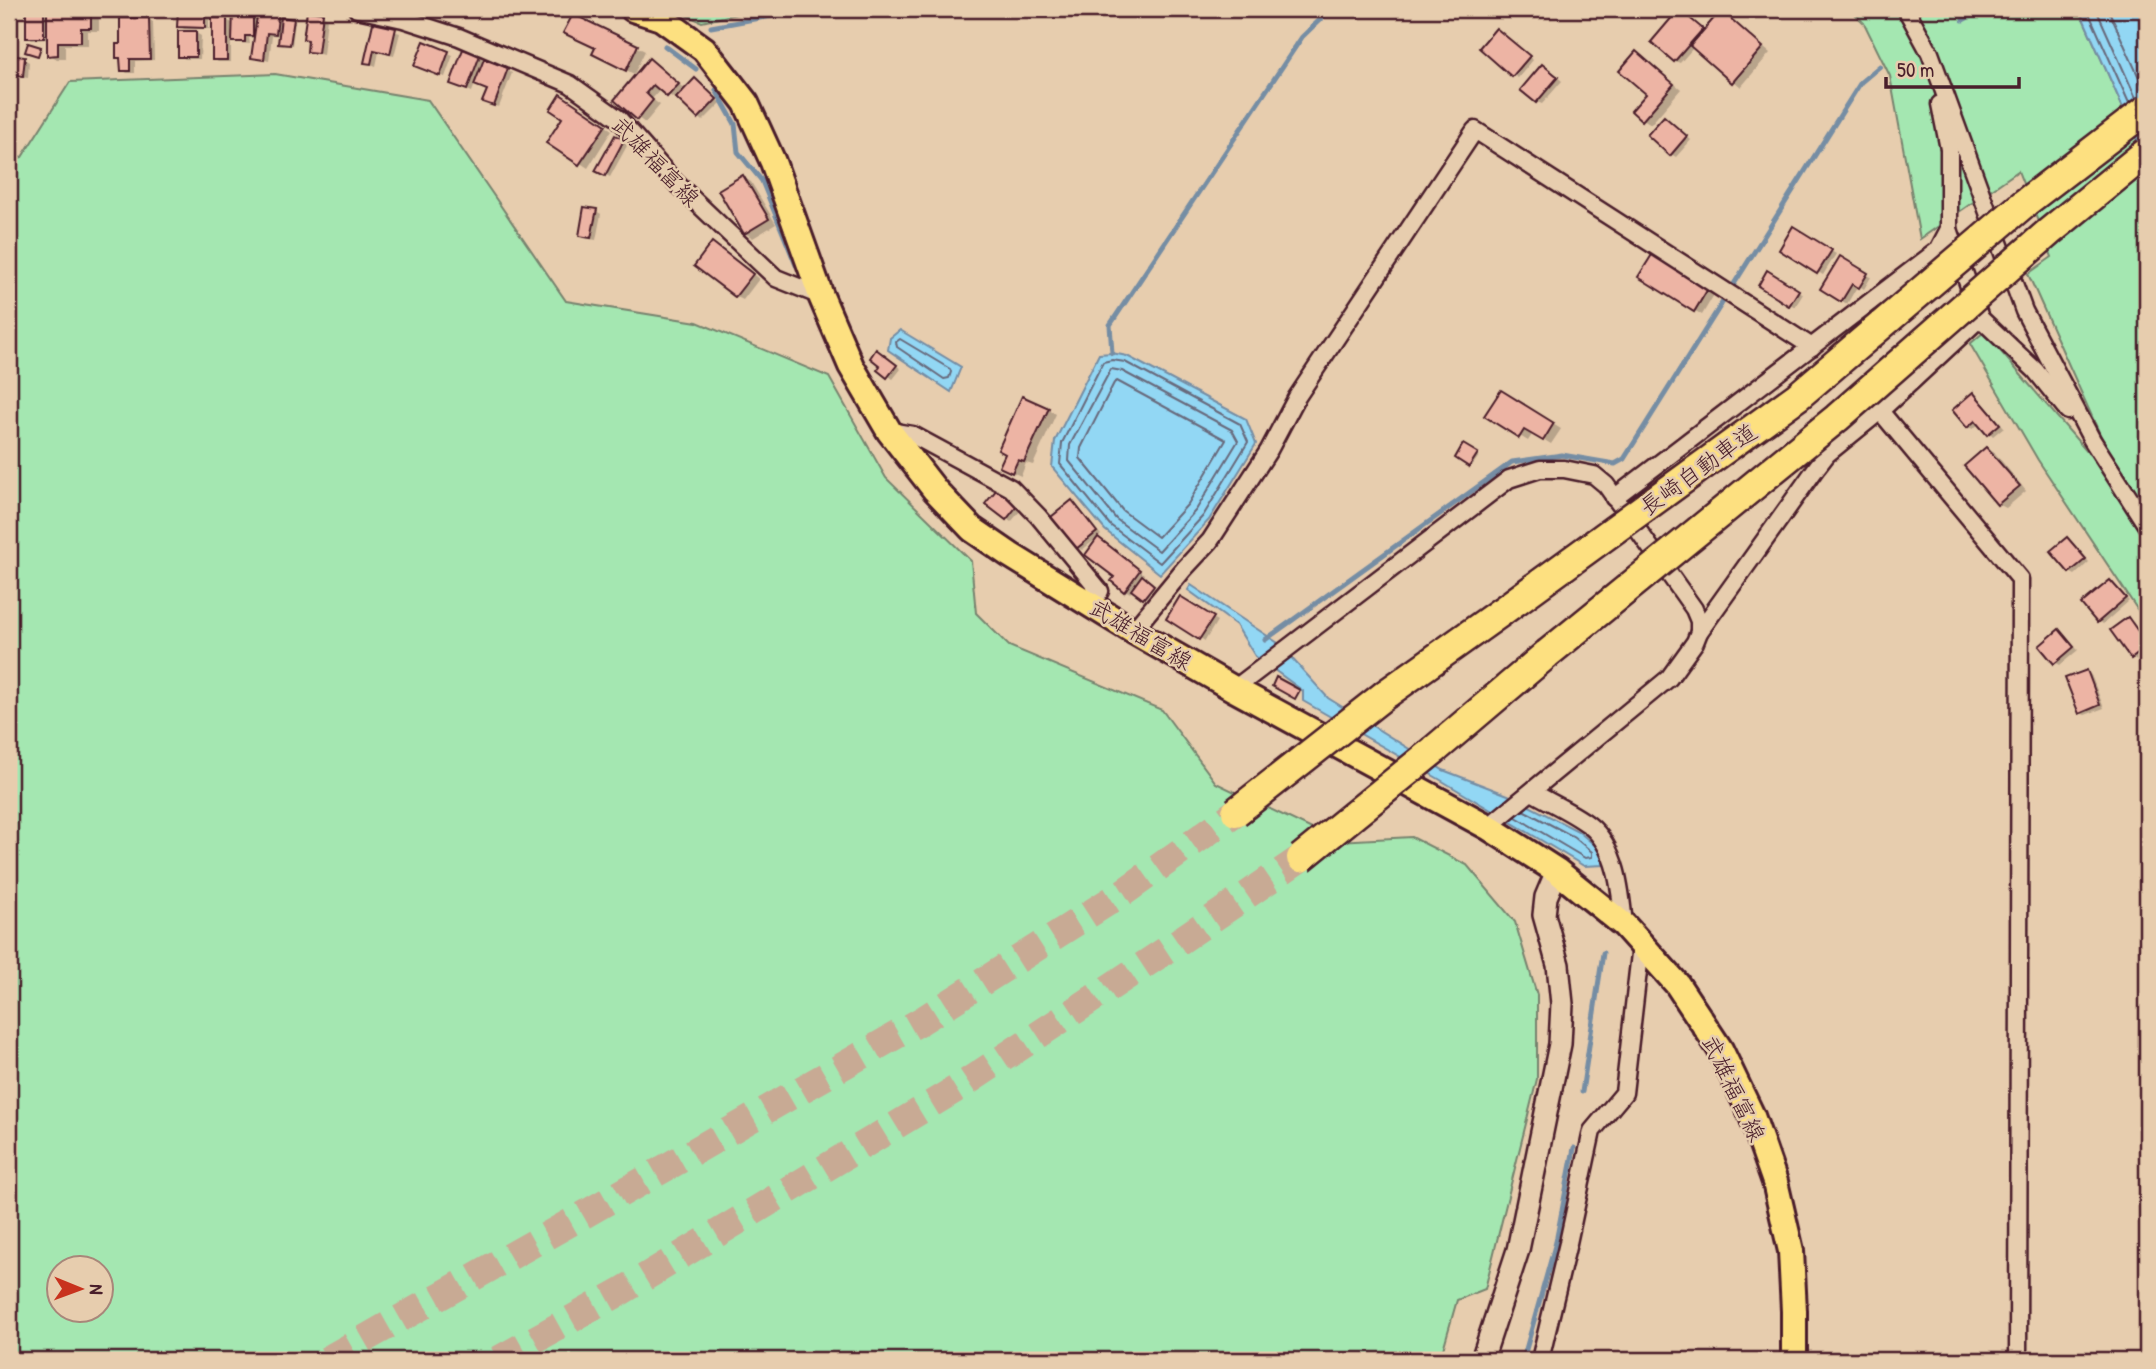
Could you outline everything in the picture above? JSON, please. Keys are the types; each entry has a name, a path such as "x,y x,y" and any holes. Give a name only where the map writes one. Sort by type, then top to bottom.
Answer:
{"highway":[{"name":"長崎自動車道","path":"1236,812 1386,694 1798,397 2026,202 2147,108"},
{"name":"長崎自動車道","path":"1301,858 1837,418 2049,232 2147,152"}],"main road":[{"name":"武雄福富線","path":"634,9 661,18 704,49 746,103 773,162 821,296 851,366 889,431 936,490 972,528 1010,555 1133,631 1234,689 1493,823 1624,925 1677,984 1720,1049 1752,1116 1776,1182 1791,1251 1794,1360"}],"street":[{"name":"武雄福富線","path":"357,9 403,19 459,37 570,84 619,119 674,181 776,278 821,296"},
{"path":"1906,9 1930,53 2024,311 2092,440 2147,526"},
{"path":"1930,53 1949,149 1949,229 1980,318 2035,370 2092,440"},
{"path":"1133,631 1210,541 1269,450 1297,397 1475,130 1812,347"},
{"path":"1614,498 1937,250 1949,229"},
{"path":"1493,823 1669,678 1827,454 1880,411 1980,318"},
{"path":"1880,411 2020,579 2018,1360"},
{"path":"889,431 914,435 1011,488 1039,517 1100,591 1093,606"},
{"path":"1234,689 1509,479 1540,469 1564,469 1594,475 1606,485 1694,609 1699,621 1699,632"},
{"path":"1529,794 1591,826 1606,846 1620,883 1624,925"},
{"path":"1482,1360 1518,1250 1560,1044 1562,1004 1558,965 1544,915 1546,897 1558,872"},
{"path":"1540,1360 1592,1131 1624,1093 1641,945"}],"green space":[{"path":"672,9 758,9 702,22"},
{"path":"1850,9 2079,9 2147,162 2147,624 2038,460 1970,344 1984,332 2089,454 2103,441 2028,274 2052,257 2018,171 1920,239 1890,76 1864,23"},
{"path":"275,74 428,100 566,301 697,322 829,377 886,478 971,561 976,613 1009,646 1162,710 1216,783 1337,841 1412,837 1467,865 1515,922 1537,995 1537,1079 1485,1289 1457,1300 1440,1360 9,1360 9,160 22,157 70,82"}],"water":[{"path":"2079,9 2147,9 2147,162"},
{"path":"900,330 961,367 951,392 888,350 890,338"},
{"path":"1099,354 1127,356 1246,419 1256,444 1209,520 1160,574 1105,530 1052,467 1055,441"},
{"path":"1191,585 1278,643 1328,698 1443,770 1508,795 1578,831 1598,848 1604,865 1584,866 1303,701 1303,691 1255,656 1236,625 1188,590"}],"building":[{"path":"26,9 44,9 44,38 26,38"},
{"path":"47,9 91,11 91,28 81,28 81,42 58,42 58,55 47,56"},
{"path":"178,9 205,9 205,28 177,27"},
{"path":"233,9 253,9 253,36 245,36 245,42 232,42"},
{"path":"258,9 279,9 276,34 267,33 264,60 251,58"},
{"path":"1679,9 1703,29 1674,62 1651,42"},
{"path":"1721,10 1763,47 1732,83 1690,46"},
{"path":"307,11 323,13 318,53 307,52 308,40 303,39"},
{"path":"573,14 638,45 626,71 592,54 595,48 563,33"},
{"path":"281,17 294,19 290,45 278,44"},
{"path":"120,18 149,18 150,59 130,59 130,71 121,71 120,58 116,58 116,44 120,44"},
{"path":"212,18 227,18 227,60 212,60"},
{"path":"373,23 396,28 390,54 374,50 371,64 364,63"},
{"path":"1496,28 1530,56 1512,77 1479,48"},
{"path":"178,31 196,31 196,57 178,57"},
{"path":"424,41 449,51 440,76 414,66"},
{"path":"28,43 41,47 38,56 25,52"},
{"path":"463,49 480,55 467,90 450,84"},
{"path":"1636,51 1674,84 1642,121 1631,111 1646,94 1619,71"},
{"path":"9,55 25,57 23,76 9,74"},
{"path":"649,58 679,84 667,97 653,85 646,93 653,100 637,120 614,100"},
{"path":"484,59 508,68 494,106 482,102 487,90 474,85"},
{"path":"1542,64 1558,77 1536,103 1520,90"},
{"path":"695,78 717,99 698,119 676,98"},
{"path":"560,94 606,125 579,165 546,143 562,118 550,110"},
{"path":"1664,116 1687,136 1670,156 1647,135"},
{"path":"615,135 624,140 605,176 595,171"},
{"path":"743,175 769,219 744,234 718,190"},
{"path":"584,207 597,209 591,238 579,236"},
{"path":"1793,226 1832,250 1817,274 1779,250"},
{"path":"712,242 753,274 735,297 694,266"},
{"path":"1653,253 1709,287 1694,312 1638,277"},
{"path":"1840,256 1868,273 1859,288 1852,284 1841,302 1820,289"},
{"path":"1767,270 1799,290 1789,306 1758,286"},
{"path":"876,349 897,365 887,378 877,370 880,366 870,358"},
{"path":"1501,390 1554,423 1543,441 1524,430 1519,438 1484,416"},
{"path":"1973,392 2000,424 1987,435 1975,421 1967,428 1952,410"},
{"path":"1022,396 1049,408 1024,462 1018,460 1012,473 999,467 1005,454 998,450"},
{"path":"1463,444 1478,453 1469,467 1455,458"},
{"path":"1986,447 2020,486 1997,505 1964,466"},
{"path":"997,489 1017,506 1006,520 985,504"},
{"path":"1072,500 1097,532 1076,549 1051,517"},
{"path":"1098,537 1140,570 1124,592 1111,581 1114,577 1085,555"},
{"path":"2067,537 2086,559 2069,573 2050,551"},
{"path":"1142,575 1154,585 1143,599 1131,590"},
{"path":"2110,580 2126,598 2097,623 2081,604"},
{"path":"1180,596 1214,617 1199,640 1166,619"},
{"path":"2128,617 2147,644 2147,647 2131,659 2110,630"},
{"path":"2059,629 2074,647 2054,664 2039,646"},
{"path":"2087,670 2100,705 2079,714 2065,678"},
{"path":"1276,677 1300,690 1295,699 1272,686"}],"waterway":[{"path":"711,27 797,9"},
{"path":"1112,353 1110,325 1302,37 1331,9"},
{"path":"1963,20 1983,9"},
{"path":"665,46 696,69"},
{"path":"1265,640 1512,462 1562,455 1615,464 1624,459 1861,82 1880,66"},
{"path":"716,90 735,124 738,152 762,181 796,265"},
{"path":"1582,1092 1603,953"},
{"path":"1523,1360 1556,1242 1574,1148"}],"tunnel":[{"path":"327,1360 921,1021 1124,892 1236,812"},
{"path":"498,1360 622,1291 961,1086 1301,858"}]}
